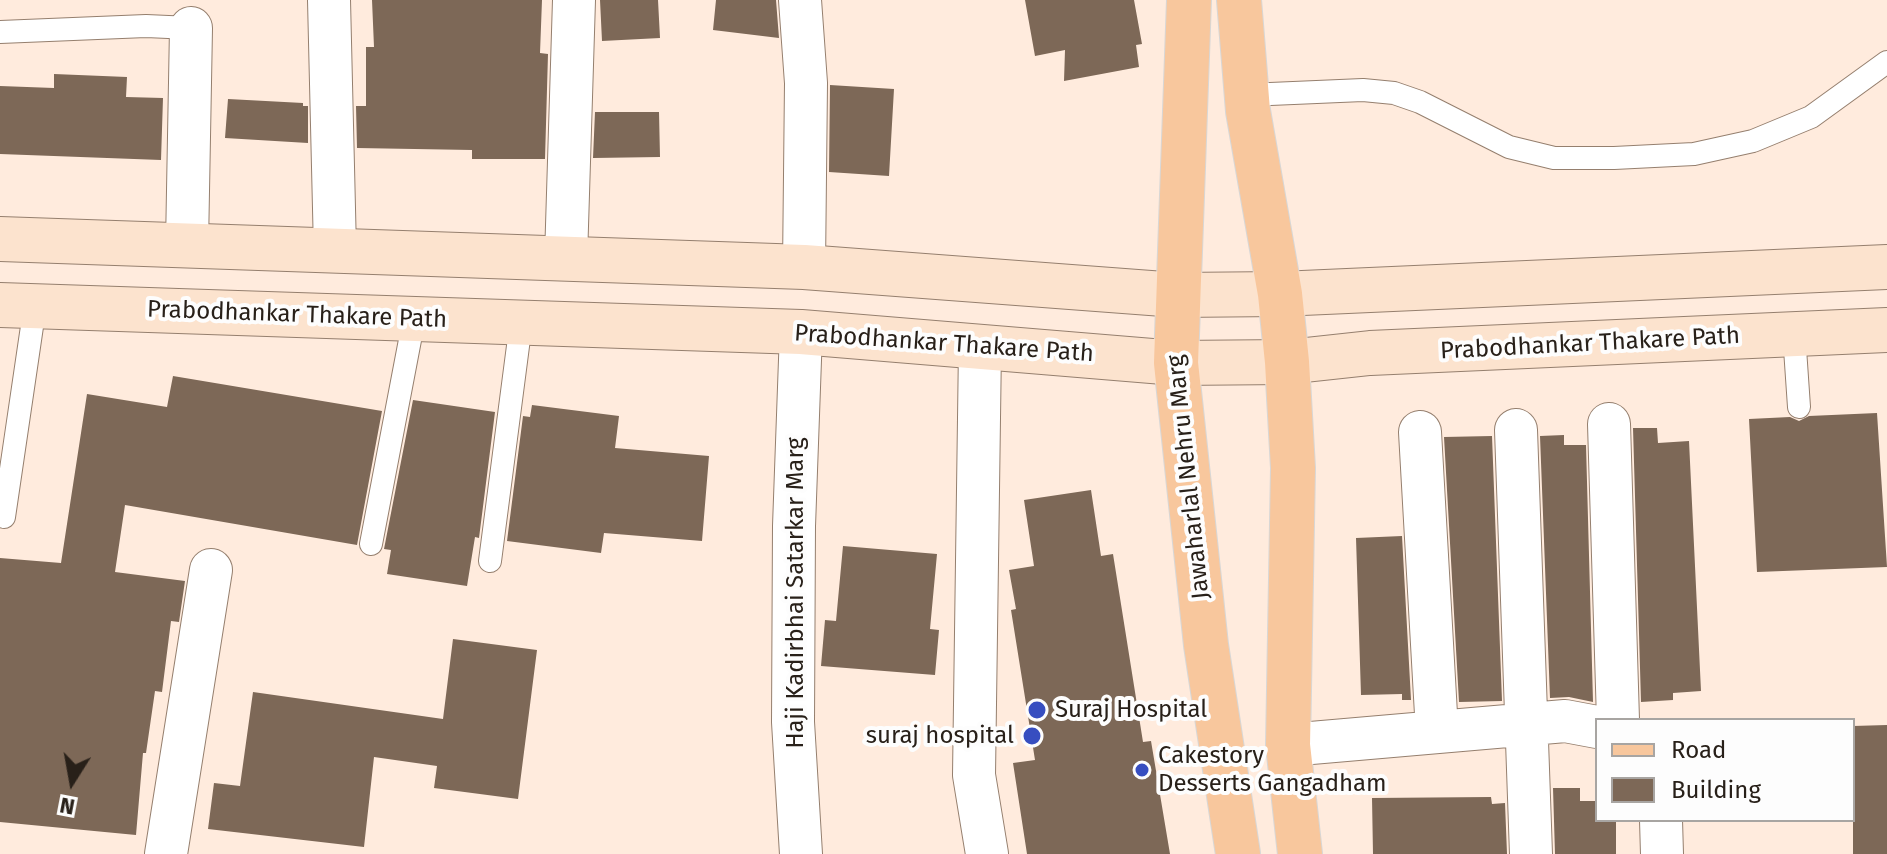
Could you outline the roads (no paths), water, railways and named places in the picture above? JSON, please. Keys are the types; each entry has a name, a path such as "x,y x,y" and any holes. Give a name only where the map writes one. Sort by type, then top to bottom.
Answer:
{"main road":[{"name":"Jawaharlal Nehru Marg","path":"1189,0 1176,363 1206,645 1238,854"},
{"path":"1239,0 1248,103 1280,294 1287,362 1293,468 1288,745 1300,854"},
{"path":"0,239 804,267 1177,295 1280,294 1887,267"},
{"name":"Prabodhankar Thakare Path","path":"18,306 801,332 1176,363 1287,362 1370,353 1887,330"}],"street":[{"path":"329,0 335,250"},
{"path":"566,258 574,0"},
{"path":"800,0 806,83 804,267"},
{"path":"187,245 191,28"},
{"name":"Haji Kadirbhai Satarkar Marg","path":"801,332 794,526 793,722 801,854"},
{"path":"980,347 974,775 987,854"},
{"path":"1609,424 1618,718"},
{"path":"1516,430 1531,854"},
{"path":"1420,432 1437,732"},
{"path":"166,854 211,570"},
{"path":"1288,745 1565,721 1595,727"},
{"path":"1661,822 1662,854"}],"lane":[{"path":"0,32 146,26 191,28"},
{"path":"1248,103 1363,90 1394,93 1420,102 1509,147 1554,158 1694,154 1753,141 1811,117 1887,62"},
{"path":"4,517 18,306"},
{"path":"371,544 414,319"},
{"path":"490,561 521,323"},
{"path":"1794,334 1799,407"}],"place":[{"name":"Suraj Hospital","path":"1037,710"},
{"name":"suraj hospital","path":"1032,736"},
{"name":"Cakestory Desserts Gangadham","path":"1142,770"}]}
